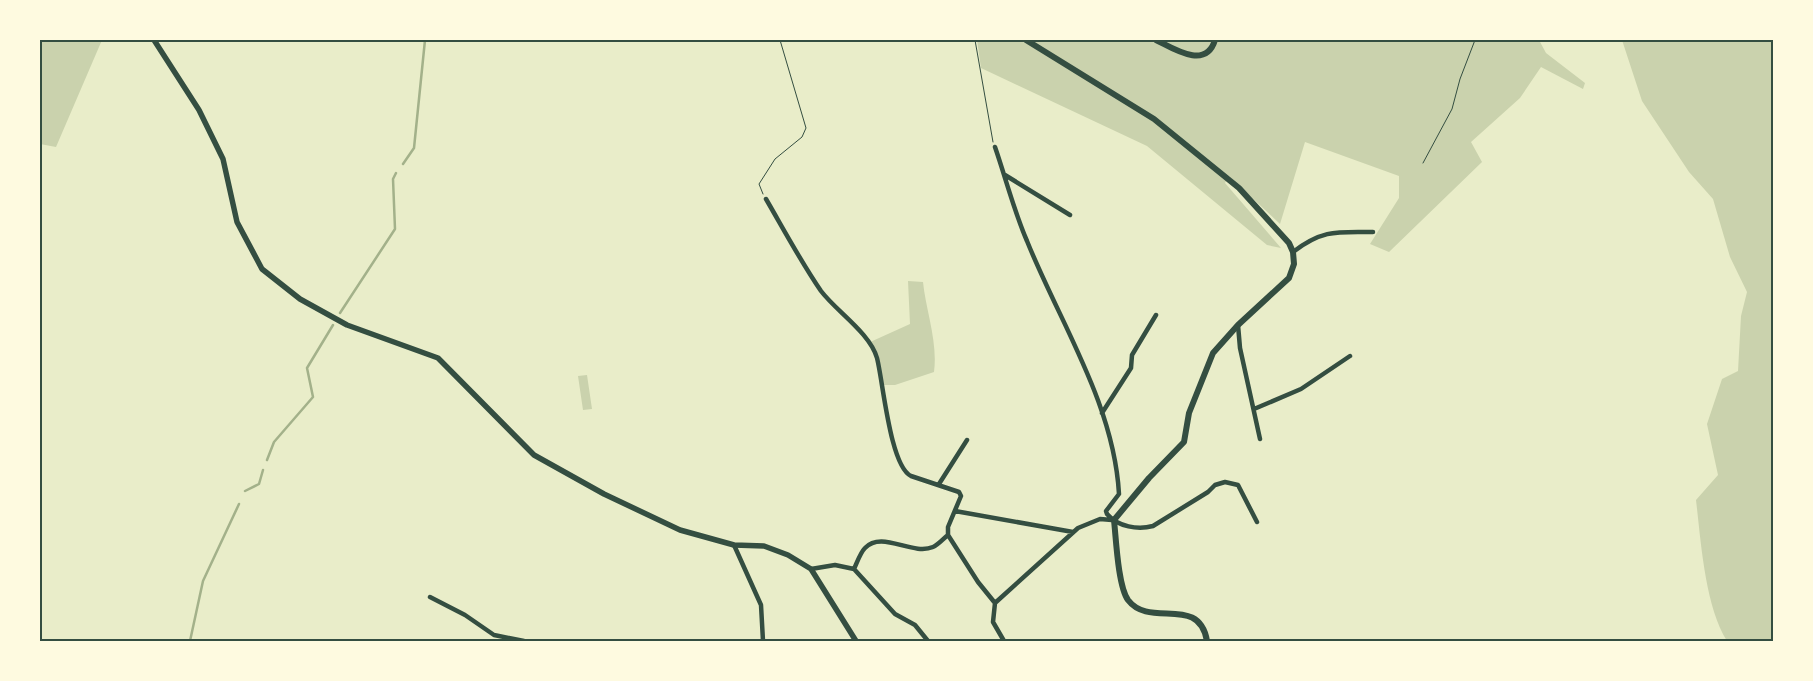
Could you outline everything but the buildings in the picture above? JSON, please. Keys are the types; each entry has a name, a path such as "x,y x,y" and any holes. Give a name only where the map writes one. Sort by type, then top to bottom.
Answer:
{"main road":[{"path":"1026,40 1154,119 1239,188 1289,243 1293,252 1294,264 1289,278 1238,326 1213,353 1189,413 1184,442 1149,478 1114,520 1121,576 1128,600 1139,608 1152,613 1192,616 1201,624 1207,641"},
{"path":"1156,40 1187,56 1195,56 1210,50 1215,40"}],"street":[{"path":"154,40 199,110 223,159 237,222 262,269 300,299 347,325 438,358 534,455 604,494 680,530 734,545 764,546 788,555 811,569 856,641"},
{"path":"995,148 1027,242 1058,308 1102,413 1117,470 1119,494 1106,511 1108,517 1134,528 1153,526 1208,492 1216,485 1224,482 1238,485 1257,522"},
{"path":"1005,175 1070,215"},
{"path":"766,200 822,292 849,321 876,356 892,437 904,471 911,476 939,484 961,494 947,530 948,535 995,603 993,622 1004,641"},
{"path":"1293,252 1311,238 1333,232 1373,232"},
{"path":"1102,413 1131,368 1132,355 1156,315"},
{"path":"1238,326 1240,348 1260,439"},
{"path":"1254,409 1301,389 1350,356"},
{"path":"939,484 967,440"},
{"path":"955,511 1073,532"},
{"path":"995,603 1073,532 1100,519 1114,520"},
{"path":"854,569 865,548 874,544 887,542 921,550 934,546 948,535"},
{"path":"734,545 761,605 763,641"},
{"path":"811,569 835,565 854,569 895,614 915,625 928,641"},
{"path":"430,597 466,615 494,635 524,641"}],"path":[{"path":"766,200 760,189 760,183 775,158 802,137 806,128 780,40"},
{"path":"975,40 986,109 995,148"},
{"path":"1423,162 1452,110 1460,79 1475,40"}],"green space":[{"path":"40,40 102,40 56,147 40,144"},
{"path":"977,40 1539,40 1546,53 1585,83 1583,89 1541,67 1520,98 1471,142 1482,162 1389,252 1370,244 1399,198 1399,176 1305,142 1280,224 1229,176 1225,183 1281,248 1267,245 1147,146 981,68"},
{"path":"1622,40 1773,40 1773,641 1727,641 1720,627 1709,592 1702,554 1696,500 1718,475 1707,424 1722,379 1738,371 1741,316 1747,292 1730,257 1713,199 1689,172 1642,101"},
{"path":"908,281 923,282 933,338 934,372 895,385 882,385 876,356 868,343 910,324"},
{"path":"587,375 592,409 583,410 578,376"}],"waterway":[{"path":"403,164 414,148 425,40"},
{"path":"340,313 395,229 393,179 396,173"},
{"path":"267,460 274,442 313,397 307,368 333,325"},
{"path":"245,491 259,484 263,470"},
{"path":"190,641 203,581 239,504"}]}
